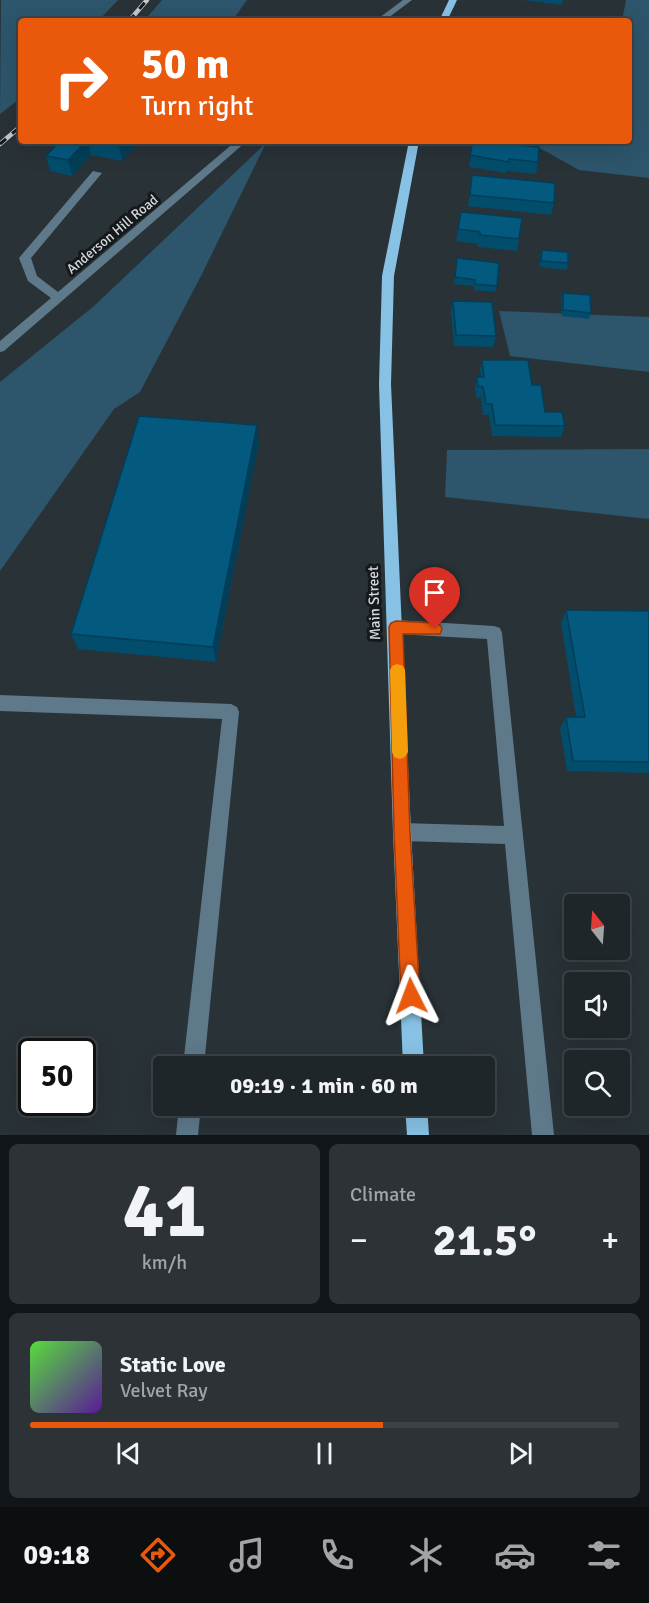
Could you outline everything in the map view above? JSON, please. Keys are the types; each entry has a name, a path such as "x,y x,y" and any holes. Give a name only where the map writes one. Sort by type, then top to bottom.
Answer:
{"main road":[{"path":"444,18 453,0"},
{"name":"Main Street","path":"413,144 388,288 385,384 402,832 413,1056"},
{"path":"417,1116 418,1135"}],"street":[{"path":"383,18 408,0"},
{"name":"Anderson Hill Road","path":"0,348 239,144"},
{"path":"59,298 32,278 25,258 97,172"},
{"path":"396,627 494,633 543,1135"},
{"path":"0,703 231,712 195,1056"},
{"path":"402,832 514,835"},
{"path":"187,1135 189,1116"}],"shaded area":[{"path":"1,0 118,0 101,18 18,18 18,100 0,114"},
{"path":"162,0 247,0 234,18 147,18"},
{"path":"626,0 649,0 649,178 579,170 532,144 632,144 632,18 623,18"},
{"path":"266,144 201,276 140,392 114,409 0,571 0,382 94,306"},
{"path":"499,311 649,317 649,372 510,356"},
{"path":"649,449 649,519 445,497 447,450"}],"building":[{"path":"57,144 83,144 68,160 46,156"},
{"path":"472,144 539,147 538,162 509,159 508,162 470,155"},
{"path":"472,175 555,183 554,203 470,195"},
{"path":"461,212 522,218 519,239 480,235 480,232 458,229"},
{"path":"542,250 568,252 568,263 541,261"},
{"path":"457,258 499,263 497,286 475,284 475,280 455,277"},
{"path":"563,293 590,295 591,313 563,310"},
{"path":"453,301 492,302 496,336 456,335"},
{"path":"482,360 528,360 532,385 541,385 545,412 562,412 565,426 495,425 492,404 486,404 483,387 478,386 477,377 484,377"},
{"path":"139,416 257,425 213,647 71,634"},
{"path":"566,610 649,611 649,762 573,761 566,717 585,717"}],"railway":[{"path":"132,18 147,0"},
{"path":"0,144 18,129"}],"slow traffic":[{"path":"397,670 400,752"}],"route":[{"path":"411,996 402,832 396,627 435,629"}]}
